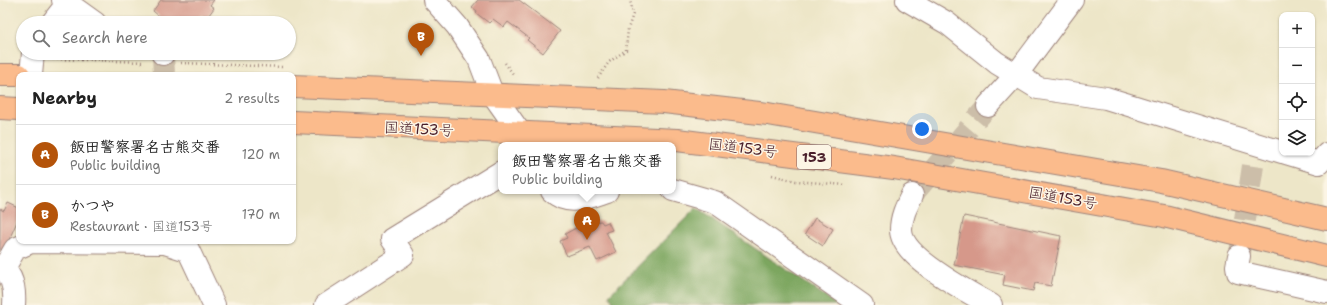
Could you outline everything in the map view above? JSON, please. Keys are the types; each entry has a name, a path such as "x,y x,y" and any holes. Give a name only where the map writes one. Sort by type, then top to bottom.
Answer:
{"highway":[{"path":"0,75 16,75"},
{"name":"153","path":"296,76 492,93 664,102 768,114 1161,181 1327,219"},
{"path":"0,108 16,109"},
{"name":"国道153号","path":"296,122 524,139 677,140 894,168 1164,216 1327,256"}],"street":[{"path":"434,0 457,26 479,59 492,93 524,139"},
{"path":"907,0 947,23 997,63 1038,88 1106,98 1254,151 1279,152"},
{"path":"988,106 1016,75 1072,0"},
{"path":"57,16 67,1 86,16"},
{"path":"1304,156 1323,159"},
{"path":"326,305 403,255 392,239 498,174"},
{"path":"676,191 715,202 862,305"},
{"path":"557,194 566,200 579,200 598,194"},
{"path":"912,196 902,214 901,232 913,254 935,272 991,305"},
{"path":"14,305 15,293 9,276 2,267 16,249 27,244"},
{"path":"175,244 214,305"},
{"path":"1239,256 1237,266 1238,272 1327,292"}],"path":[{"path":"596,81 609,62 626,50 628,29 633,14 630,0"},
{"path":"32,62 98,60"},
{"path":"177,60 263,72"}],"green space":[{"path":"696,208 838,305 615,305 609,295"}],"building":[{"path":"161,0 214,0 210,5 214,8 208,16 159,16 153,11"},
{"path":"478,0 519,0 560,31 543,53 527,40 529,38 508,22 504,27 493,19 489,23 476,13 477,11 472,7"},
{"path":"8,203 16,207 16,224 4,251 0,249 0,209 4,211"},
{"path":"964,216 1061,236 1051,286 1035,283 1033,291 1003,285 1005,275 954,265"},
{"path":"815,218 833,229 823,246 805,234"},
{"path":"601,221 603,224 608,222 612,230 606,232 616,252 597,261 590,247 567,256 560,241 567,238 565,234 585,223"}],"tunnel":[{"path":"163,60 164,72"},
{"path":"912,195 988,106"},
{"path":"1240,253 1254,159"}],"place":[{"name":"かつや","path":"421,56"},
{"name":"飯田警察署名古熊交番","path":"587,240"}]}
